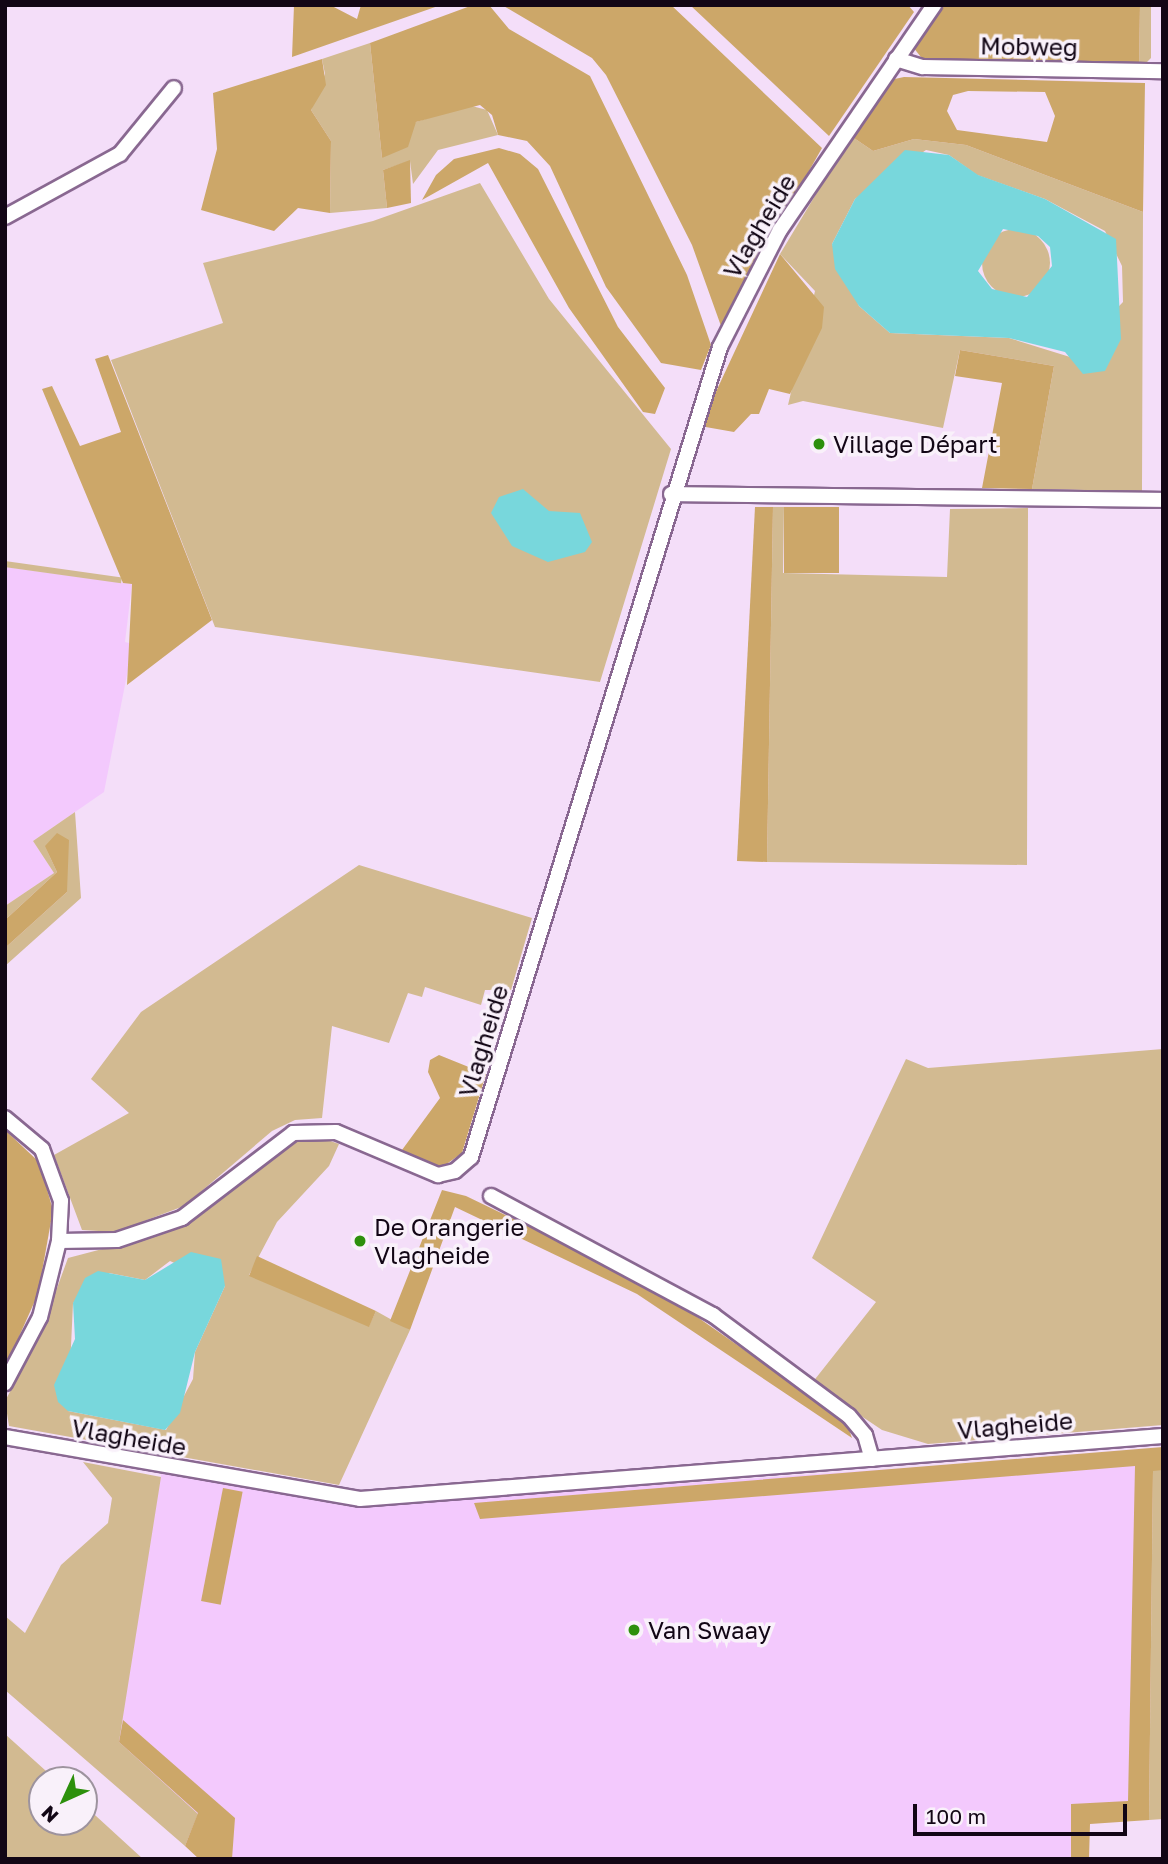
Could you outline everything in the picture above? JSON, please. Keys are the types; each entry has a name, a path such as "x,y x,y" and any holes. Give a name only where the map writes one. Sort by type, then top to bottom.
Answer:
{"street":[{"name":"Vlagheide","path":"59,1241 117,1240 182,1218 293,1133 336,1132 438,1175 468,1161 670,494 720,346 750,280 934,5"},
{"name":"Mobweg","path":"897,59 923,67 1163,71"},
{"path":"5,217 120,154 174,88"},
{"path":"670,494 1163,500"},
{"path":"5,1118 50,1162 61,1201 59,1241 40,1317 5,1383"},
{"path":"491,1196 713,1315 849,1416 865,1435 872,1459"},
{"name":"Vlagheide","path":"5,1437 360,1499 1163,1436"}],"shaded area":[{"path":"294,5 330,5 357,19 361,5 441,5 292,57"},
{"path":"473,5 489,5 509,29 590,76 687,275 711,345 701,370 661,363 606,287 550,166 527,141 498,135 492,115 480,105 416,122 408,147 382,158 370,43"},
{"path":"502,5 671,5 822,148 721,326 692,245 606,75 592,58"},
{"path":"690,5 908,5 914,12 829,136"},
{"path":"941,5 1140,5 1139,70 924,61 913,47"},
{"path":"1140,5 1151,5 1151,58 1139,70"},
{"path":"370,43 382,158 416,122 468,105 487,110 498,135 438,150 413,184 410,161 383,170 387,208 330,213 331,141 311,110 325,74 322,59"},
{"path":"322,59 326,85 311,110 331,141 330,213 298,208 274,231 201,210 217,149 213,93"},
{"path":"904,77 1145,83 1143,212 966,145 914,139 873,151 851,136 890,80","holes":["968,91 1045,92 1055,116 1047,142 957,130 947,111 953,95"]},
{"path":"851,136 873,151 914,139 966,145 1143,212 1142,491 1032,489 1054,366 960,350 943,428 803,401 788,405 815,291 780,254","holes":["926,150 949,155 977,175 1045,199 1105,231 1122,266 1123,302 1070,357 1009,338 890,333 859,306 832,244 855,199"]},
{"path":"499,148 520,154 538,169 618,327 665,388 655,414 643,412 569,308 488,163 422,200 436,175 454,159"},
{"path":"905,150 949,155 978,175 1045,199 1116,239 1121,339 1105,371 1083,374 1065,352 1009,338 890,333 859,306 835,269 832,244 855,199","holes":["1003,229 1038,236 1050,247 1052,266 1027,297 992,289 978,271"]},
{"path":"410,160 411,203 387,208 383,170"},
{"path":"480,183 549,299 671,449 600,682 215,627 111,360 223,323 203,263 373,221"},
{"path":"1023,229 1044,244 1050,256 1048,276 1040,287 1023,297 1009,297 992,287 984,276 982,256 992,239 1003,231"},
{"path":"780,254 824,307 822,328 790,394 769,389 759,414 751,414 734,432 700,426"},
{"path":"960,350 1054,366 1032,489 982,488 1002,383 955,376"},
{"path":"108,355 212,620 127,685 132,584 123,583 42,389 52,386 80,446 121,432 95,359"},
{"path":"523,489 549,511 580,513 592,542 585,552 548,562 512,546 491,513 499,497"},
{"path":"755,507 773,507 767,862 737,861"},
{"path":"773,507 784,507 783,573 947,577 950,509 1028,508 1027,865 767,862"},
{"path":"784,507 839,507 839,573 784,573"},
{"path":"5,561 122,577 121,583 5,567"},
{"path":"5,567 132,584 125,642 133,644 104,792 33,841 54,873 5,906"},
{"path":"75,812 81,898 5,966 5,948 67,892 45,846 57,872 5,920 5,906 54,873 33,841"},
{"path":"57,833 69,840 67,892 5,948 5,920 57,872 45,846"},
{"path":"359,865 532,918 511,990 485,990 481,1005 425,987 422,997 408,993 389,1043 332,1026 322,1118 295,1120 272,1131 184,1206 115,1232 82,1230 54,1155 129,1113 91,1079 141,1012"},
{"path":"1163,1049 1163,1425 928,1444 882,1430 812,1383 876,1302 812,1258 906,1059 928,1068"},
{"path":"439,1055 486,1074 462,1153 441,1168 402,1150 440,1098 428,1072 430,1060"},
{"path":"5,1130 39,1162 53,1210 38,1294 5,1368"},
{"path":"316,1136 339,1144 329,1166 277,1222 249,1275 369,1326 376,1311 410,1330 339,1485 9,1426 5,1401 38,1340 68,1258 171,1231 212,1207 291,1141","holes":["170,1261 225,1286 195,1352 193,1379 166,1430 68,1411 73,1303 109,1273 145,1280"]},
{"path":"442,1190 466,1196 653,1286 846,1421 852,1438 637,1294 455,1207 410,1330 390,1321"},
{"path":"191,1252 221,1259 225,1286 195,1352 180,1413 165,1430 68,1411 58,1402 54,1385 75,1339 73,1303 85,1278 98,1271 145,1280"},
{"path":"257,1256 376,1311 369,1327 249,1276"},
{"path":"1163,1447 1163,1470 1153,1471 1149,1820 1090,1824 1089,1859 1071,1859 1071,1804 1128,1801 1135,1466 480,1519 474,1503"},
{"name":"Van Swaay","path":"1144,1452 1135,1810 1079,1814 1078,1859 199,1859 95,1748 162,1471 345,1506"},
{"path":"83,1462 161,1477 119,1742 198,1814 185,1846 98,1771 98,1766 93,1766 5,1690 5,1616 25,1633 61,1565 108,1523 112,1498"},
{"path":"1153,1470 1163,1470 1163,1819 1149,1820"},
{"path":"223,1488 243,1492 221,1605 201,1601"},
{"path":"123,1720 235,1818 232,1859 199,1859 185,1846 198,1813 119,1742"},
{"path":"5,1734 40,1766 28,1766 28,1836 98,1836 98,1818 143,1859 5,1859"}],"place":[{"name":"Village Départ","path":"819,444"},
{"name":"De Orangerie Vlagheide","path":"360,1241"},
{"name":"Van Swaay","path":"634,1630"}]}
